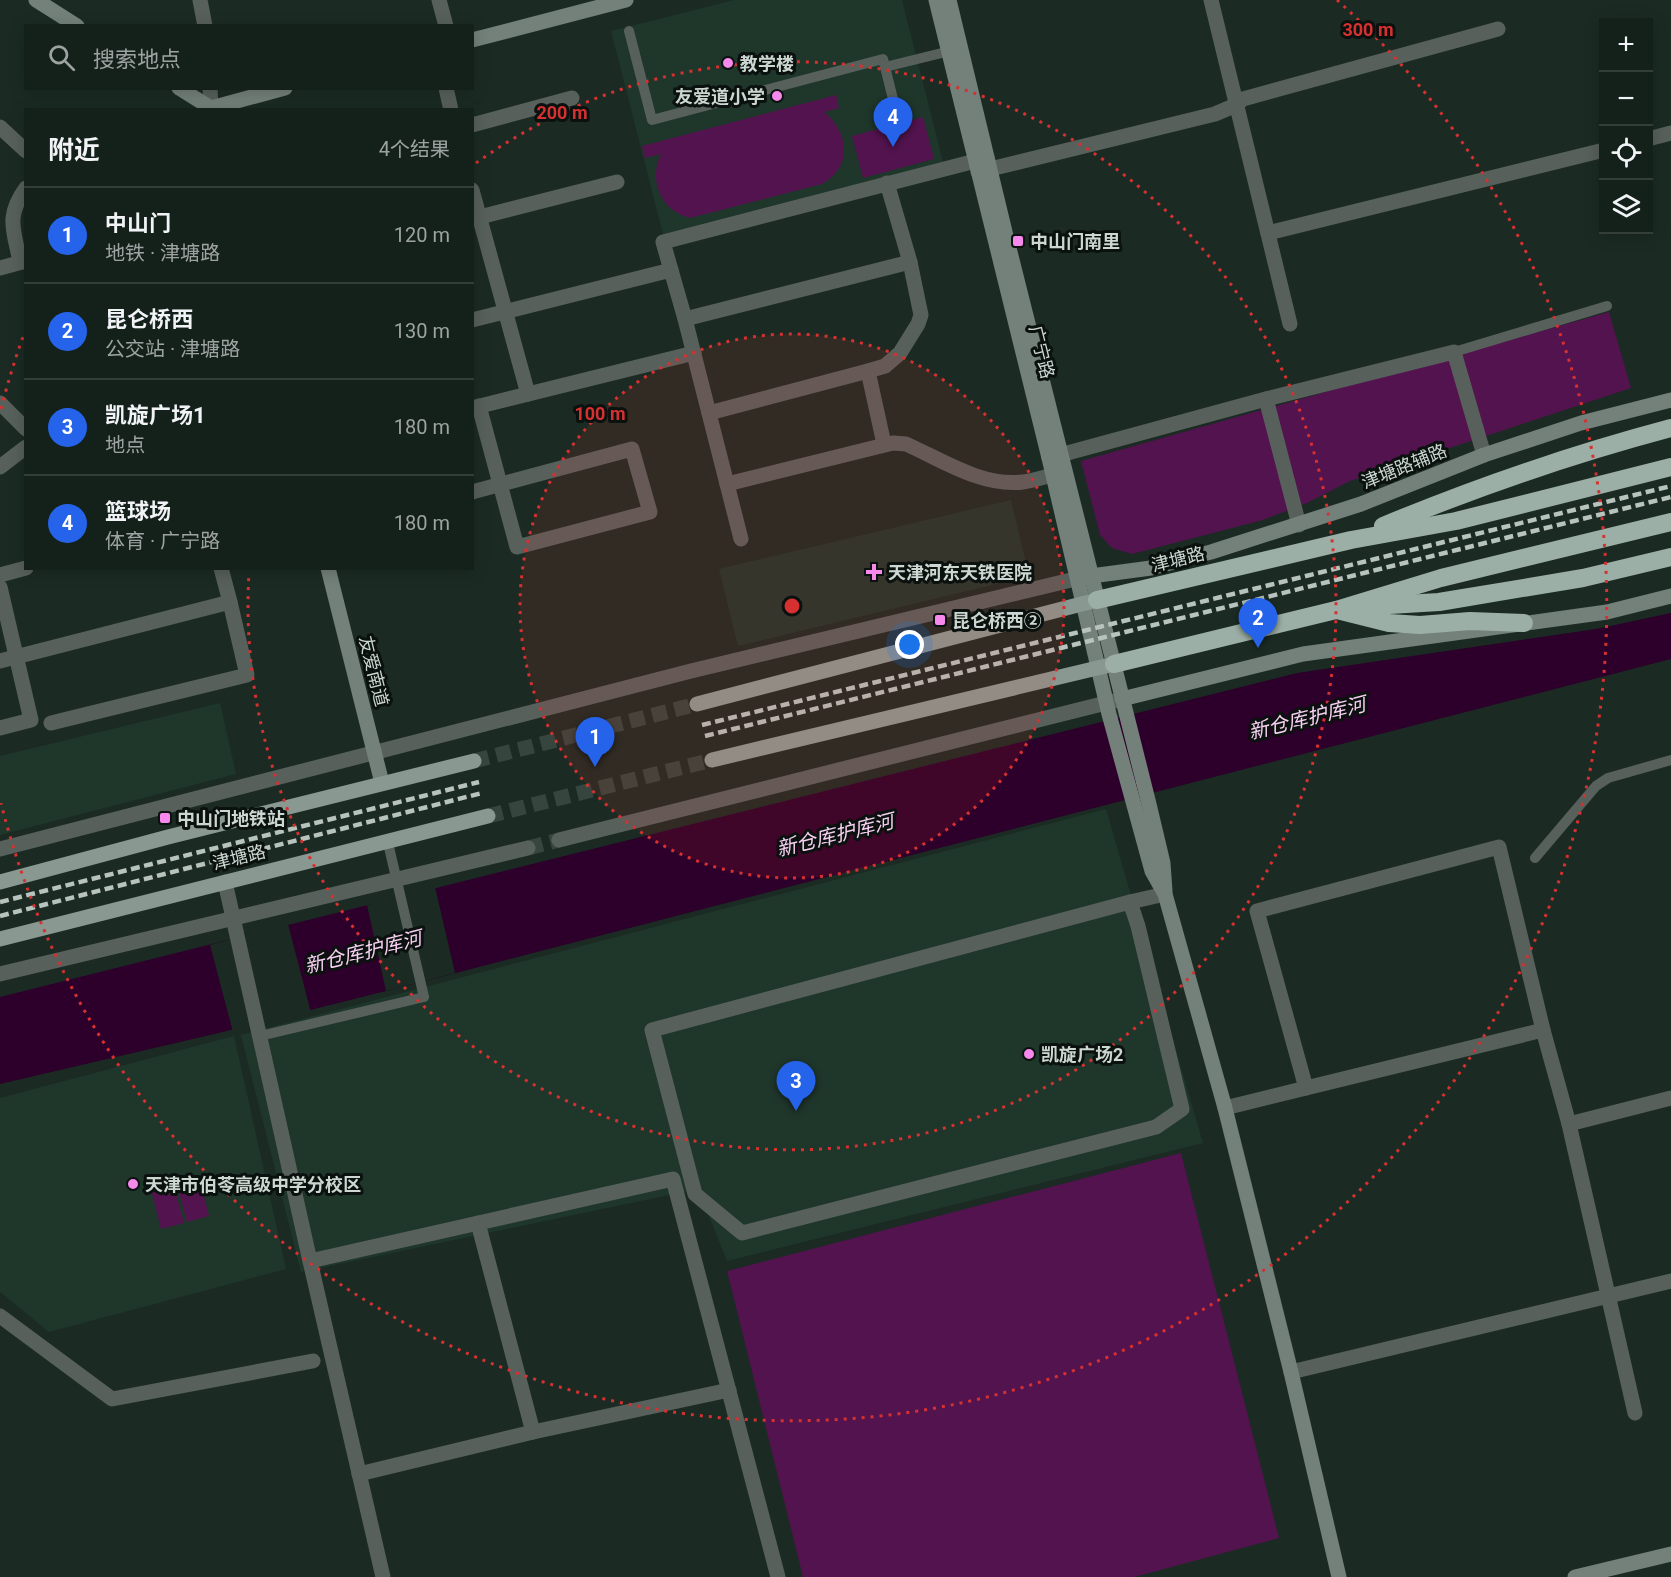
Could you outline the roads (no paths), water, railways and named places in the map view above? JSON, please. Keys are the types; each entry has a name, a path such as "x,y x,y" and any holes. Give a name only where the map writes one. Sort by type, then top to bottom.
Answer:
{"highway":[{"path":"1351,540 1419,511 1603,446 1671,428"},
{"name":"津塘路","path":"1090,602 1351,540 1456,521 1671,467"},
{"path":"1106,666 1336,610 1441,578 1671,522"},
{"path":"1336,610 1439,602 1583,578 1671,556"},
{"path":"1336,610 1389,623 1420,625 1470,621 1524,623"}],"main road":[{"name":"津塘路","path":"697,704 1090,602"},
{"path":"712,760 1106,666"},
{"name":"津塘路","path":"0,882 474,761"},
{"name":"津塘路","path":"0,939 488,816"}],"street":[{"path":"36,0 74,24"},
{"path":"440,0 446,24"},
{"path":"474,39 626,0"},
{"name":"广宁路","path":"936,0 955,50"},
{"name":"广宁路","path":"949,0 955,50 1116,706"},
{"path":"1211,0 1290,324"},
{"path":"202,1 205,24"},
{"path":"741,539 663,242 887,183 983,165 1215,114 1236,105 1243,99 1498,29"},
{"path":"182,90 209,108"},
{"path":"210,90 210,108"},
{"path":"214,108 278,90"},
{"path":"446,90 451,108"},
{"path":"474,123 572,98"},
{"path":"0,127 24,149"},
{"path":"1653,138 1671,133"},
{"path":"1268,234 1599,151"},
{"path":"528,394 476,218 617,182"},
{"path":"709,413 885,366 900,353 921,315 910,262 887,183"},
{"path":"0,268 23,262 12,212 16,201 24,191"},
{"path":"685,319 910,262"},
{"path":"474,320 670,270"},
{"path":"1055,456 1266,399 1454,352 1484,455"},
{"path":"474,492 501,485 632,449 650,512 517,547 501,485 476,407 694,353"},
{"path":"867,371 884,444"},
{"path":"1266,399 1299,525"},
{"name":"津塘路辅路","path":"1151,568 1299,525 1361,504 1484,455 1581,423 1671,399"},
{"path":"0,403 24,427"},
{"path":"727,484 884,444 906,444 977,477 997,481 1023,482 1060,473"},
{"path":"0,467 24,449"},
{"path":"0,849 702,668 1084,577 1151,568"},
{"path":"1090,602 1151,568"},
{"path":"0,575 24,569"},
{"path":"51,723 247,675 222,570"},
{"name":"友爱南道","path":"328,570 382,783"},
{"path":"0,587 31,720 0,728"},
{"path":"559,840 1116,706 1304,654 1607,612 1671,596"},
{"path":"0,661 230,602"},
{"path":"1116,706 1149,804 1163,863 1165,894 1225,1108 1339,1577"},
{"path":"1116,706 1134,809 1152,872 1165,894"},
{"path":"1306,1088 1257,911 1499,847 1543,1030 1569,1124 1635,1413"},
{"path":"0,974 528,848"},
{"path":"225,882 382,1577"},
{"path":"1130,902 1138,926 1182,1109 1156,1127 742,1233 695,1194 652,1030 1130,902 1165,894"},
{"path":"1225,1108 1543,1030"},
{"path":"1569,1124 1671,1098"},
{"path":"310,1261 674,1179 778,1577"},
{"path":"478,1223 533,1432"},
{"path":"1291,1372 1671,1281"},
{"path":"0,1316 112,1399 313,1361"},
{"path":"359,1474 533,1432 729,1390"},
{"path":"1575,1577 1671,1554"}],"lane":[{"path":"629,31 652,120 883,59 898,119"},
{"path":"885,67 955,50"},
{"path":"1454,352 1607,306"},
{"path":"1535,858 1596,786 1608,778 1671,760"},
{"path":"260,1036 424,997 388,843"}],"water":[{"name":"新仓库护库河","path":"1671,613 1671,659 386,991 0,1084 0,997 1297,673 1596,629"}],"tunnel":[{"path":"474,761 697,704"},
{"path":"488,816 712,760"},
{"path":"528,848 559,840"}],"railway":[{"path":"702,725 1671,486"},
{"path":"705,736 1671,497"},
{"path":"0,902 479,782"},
{"path":"0,916 482,793"}],"place":[{"name":"教学楼","path":"728,63"},
{"name":"友爱道小学","path":"777,96"},
{"name":"篮球场","path":"893,147"},
{"name":"中山门南里","path":"1018,241"},
{"name":"天津河东天铁医院","path":"874,572"},
{"name":"昆仑桥西②","path":"940,620"},
{"name":"昆仑桥西","path":"1258,648"},
{"name":"中山门","path":"595,767"},
{"name":"中山门地铁站","path":"165,818"},
{"name":"凯旋广场2","path":"1029,1054"},
{"name":"凯旋广场1","path":"796,1111"},
{"name":"天津市伯苓高级中学分校区","path":"133,1184"}]}
